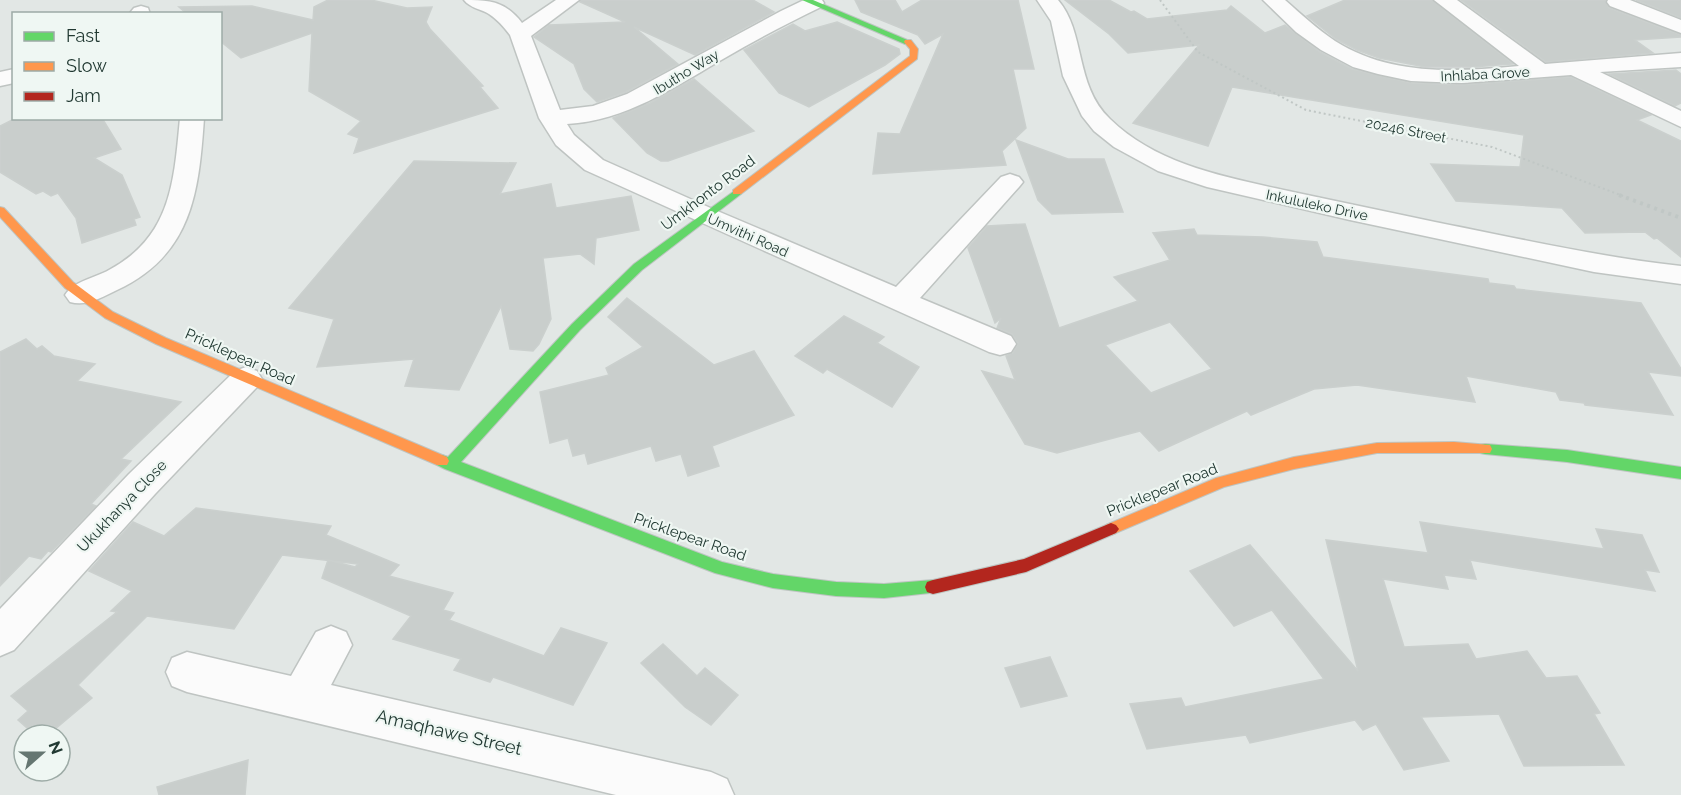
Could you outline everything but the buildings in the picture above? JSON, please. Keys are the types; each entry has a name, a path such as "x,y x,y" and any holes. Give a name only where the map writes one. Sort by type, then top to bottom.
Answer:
{"street":[{"name":"Umvithi Road","path":"474,0 496,10 509,20 520,34 551,118 565,140 594,165 705,216 1000,344"},
{"path":"520,34 569,0"},
{"name":"Inkululeko Drive","path":"1047,0 1062,20 1071,66 1080,92 1095,118 1120,139 1169,166 1202,179 1315,205 1585,260 1681,275"},
{"name":"Inhlaba Grove","path":"1273,0 1325,44 1356,60 1380,68 1428,77 1454,78 1681,60"},
{"path":"1444,0 1540,71"},
{"name":"Ibutho Way","path":"551,118 590,116 633,102 810,2"},
{"name":"Umkhonto Road","path":"450,465 610,293 638,267 914,57 914,49 909,42 810,2"},
{"path":"1617,2 1681,27"},
{"name":"Inhlaba Grove","path":"1576,69 1681,120"},
{"path":"80,295 126,273 161,243 172,229 180,210 186,180 192,120"},
{"path":"900,301 1010,182"},
{"name":"Pricklepear Road","path":"0,210 16,224 80,295 115,318 246,379 450,465 721,568 773,581 836,589 884,591 938,587 1026,565 1221,482 1294,463 1377,448 1454,447 1567,456 1681,472"},
{"name":"Ukukhanya Close","path":"0,637 142,484 246,379"},
{"path":"302,698 332,645"},
{"name":"Amaqhawe Street","path":"187,672 711,795"}],"path":[{"name":"20246 Street","path":"1160,0 1198,52 1306,110 1492,147 1681,218"}],"traffic: fast":[{"path":"806,0 908,42"},
{"path":"450,465 576,327 638,267 737,192"},
{"path":"1485,449 1567,456 1681,473"},
{"path":"442,461 721,568 773,581 836,589 884,591 933,587"}],"traffic: slow":[{"path":"737,192 914,57 914,49 908,42"},
{"path":"0,210 69,285 109,315 161,341 442,461"},
{"path":"1111,529 1221,482 1294,463 1377,448 1485,449"}],"traffic: jam":[{"path":"933,587 1026,565 1111,529"}]}
